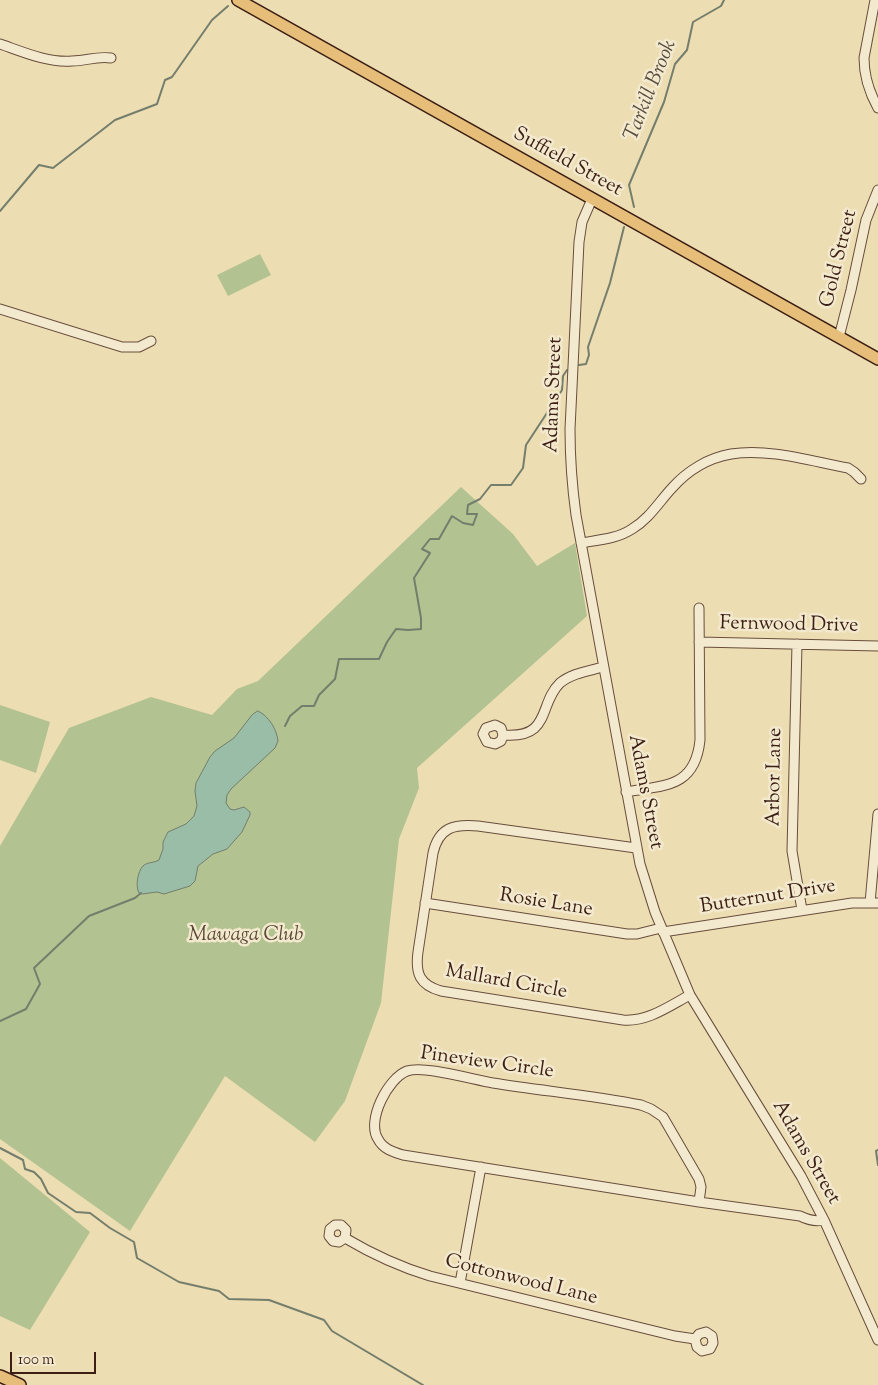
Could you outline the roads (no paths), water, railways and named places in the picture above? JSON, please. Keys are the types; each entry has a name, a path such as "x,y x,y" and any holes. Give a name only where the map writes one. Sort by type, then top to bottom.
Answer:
{"main road":[{"name":"Suffield Street","path":"238,0 878,359"},
{"path":"0,1376 20,1385"}],"street":[{"path":"875,0 864,67 870,94 878,108"},
{"path":"0,44 53,61 73,62 99,56 111,58"},
{"name":"Gold Street","path":"839,337 866,220 878,190"},
{"name":"Adams Street","path":"592,199 582,222 579,242 570,429 571,482 636,848 647,890 690,995 801,1176 824,1220 878,1340"},
{"path":"0,309 122,347 139,347 151,341"},
{"path":"581,543 616,537 632,529 647,518 682,477 705,462 729,454 766,453 821,463 851,470 861,479"},
{"path":"626,792 670,784 679,780 689,772 698,755 700,740 699,608"},
{"name":"Fernwood Drive","path":"699,642 878,646"},
{"name":"Arbor Lane","path":"797,644 792,851 802,910"},
{"path":"503,735 521,734 534,728 542,719 552,695 560,683 576,674 603,667"},
{"path":"874,903 878,814"},
{"name":"Mallard Circle","path":"636,848 478,826 455,826 442,833 436,843 425,903 417,967 424,982 436,989 607,1018 631,1020 648,1017 690,995"},
{"name":"Rosie Lane","path":"425,903 627,934 662,930"},
{"name":"Butternut Drive","path":"662,930 852,903 874,903"},
{"name":"Pineview Circle","path":"699,1202 701,1187 696,1172 663,1117 645,1106 424,1071 408,1071 393,1081 380,1103 375,1119 376,1137 383,1146 403,1155 699,1202 800,1216 815,1221 824,1220"},
{"path":"460,1283 482,1168"},
{"path":"800,1216 814,1203"},
{"name":"Cottonwood Lane","path":"345,1238 366,1251 422,1273 639,1328 695,1339"}],"waterway":[{"name":"Tarkill Brook","path":"634,207 629,185 664,102 675,64 687,50 693,22 721,6 724,0"},
{"path":"0,211 39,165 53,168 115,120 157,104 165,80 172,77 212,20 228,6"},
{"name":"Tarkill Brook","path":"579,365 586,364 589,355 588,347 610,283 624,227"},
{"name":"Tarkill Brook","path":"285,726 290,716 302,706 314,706 319,695 335,679 339,659 379,659 396,629 421,629 414,578 430,553 422,549 430,539 439,539 452,516 463,523 473,525 477,514 467,514 468,505 480,499 491,485 511,485 523,468 526,445 562,390 563,376 567,370"},
{"name":"Tarkill Brook","path":"0,1021 26,1009 40,984 34,968 89,916 135,898 141,893"},
{"path":"0,1148 23,1160 25,1169 34,1172 41,1179 48,1193 76,1212 90,1213 110,1228 134,1242 137,1258 179,1282 219,1291 229,1299 269,1300 324,1320 332,1331 423,1385"},
{"path":"878,1150 876,1151 878,1165"}],"park label":[{"name":"Mawaga Club","path":"246,937"}]}
